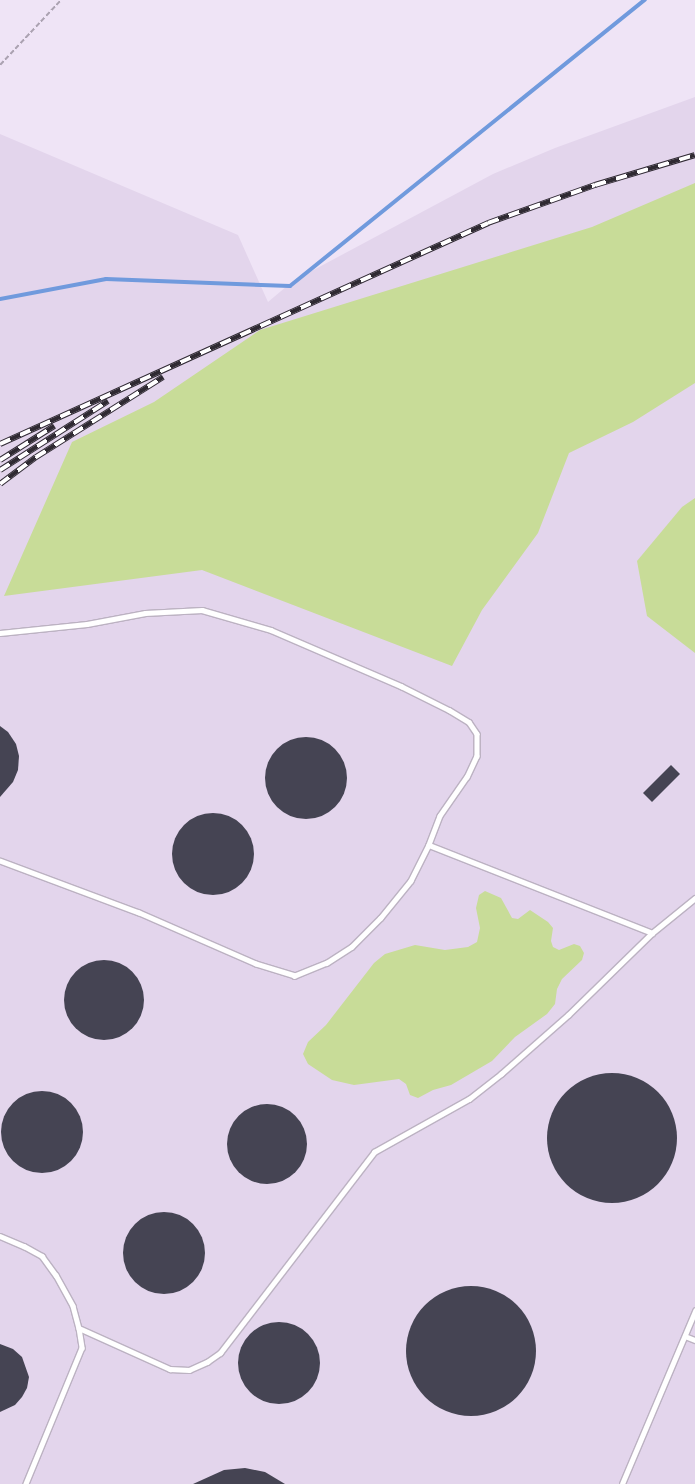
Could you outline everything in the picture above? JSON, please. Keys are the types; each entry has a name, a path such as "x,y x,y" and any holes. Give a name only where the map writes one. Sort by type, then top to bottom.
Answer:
{"lane":[{"path":"0,633 87,624 145,613 202,610 271,630 401,686 469,722 477,734 477,756 467,778 440,816 429,845 411,881 381,918 352,947 327,963 295,976 256,964 139,913 0,861"},
{"path":"429,845 652,933"},
{"path":"80,1328 170,1368 188,1370 207,1362 220,1353 374,1152 469,1099 495,1079 568,1015 652,933 695,898"},
{"path":"0,1236 42,1256 56,1274 73,1306 80,1328 82,1348 26,1484"},
{"path":"622,1484 695,1311"},
{"path":"684,1336 695,1340"}],"path":[{"path":"0,65 61,0"}],"shaded area":[{"path":"695,97 695,1484 0,1484 0,134 238,235 268,302 293,281 493,174 555,148"}],"green space":[{"path":"695,183 695,383 633,422 569,453 538,533 482,610 452,666 202,570 4,596 72,442 154,402 260,330 592,227"},
{"path":"695,498 695,653 647,616 637,561 682,507"},
{"path":"485,891 501,898 512,918 518,919 530,910 548,922 553,928 551,941 553,947 559,950 574,944 580,946 584,953 582,960 562,979 557,989 555,1004 547,1014 515,1037 492,1061 451,1085 433,1090 418,1098 410,1095 406,1084 399,1079 354,1085 332,1080 308,1064 303,1054 308,1042 326,1025 374,963 385,954 415,945 445,950 468,947 477,942 480,928 476,908 479,895"}],"building":[{"path":"0,726 8,732 16,744 19,756 18,770 13,782 0,797"},
{"path":"306,737 322,740 335,749 344,762 347,778 344,794 335,807 322,816 306,819 290,816 277,807 268,794 265,778 268,762 277,749 290,740"},
{"path":"671,765 680,774 652,802 643,793"},
{"path":"213,813 229,816 242,825 251,838 254,854 251,870 242,883 229,892 213,895 197,892 184,883 175,870 172,854 175,838 184,825 197,816"},
{"path":"96,960 112,960 133,971 144,992 144,1008 133,1029 112,1040 96,1040 82,1034 70,1022 64,1008 64,992 70,978 82,966"},
{"path":"612,1073 637,1078 658,1092 672,1113 677,1138 672,1163 658,1184 637,1198 612,1203 587,1198 566,1184 552,1163 547,1138 552,1113 566,1092 587,1078"},
{"path":"42,1091 58,1094 71,1103 80,1116 83,1132 80,1148 71,1161 58,1170 42,1173 26,1170 13,1161 4,1148 1,1132 4,1116 13,1103 26,1094"},
{"path":"259,1104 275,1104 296,1115 307,1136 307,1152 296,1173 275,1184 259,1184 245,1178 233,1166 227,1152 227,1136 233,1122 245,1110"},
{"path":"164,1212 180,1215 193,1224 202,1237 205,1253 202,1269 193,1282 180,1291 164,1294 148,1291 135,1282 126,1269 123,1253 126,1237 135,1224 148,1215"},
{"path":"471,1286 496,1291 517,1305 531,1326 536,1351 531,1376 517,1397 496,1411 471,1416 446,1411 425,1397 411,1376 406,1351 411,1326 425,1305 446,1291"},
{"path":"279,1322 295,1325 308,1334 317,1347 320,1363 317,1379 308,1392 295,1401 279,1404 263,1401 250,1392 241,1379 238,1363 241,1347 250,1334 263,1325"},
{"path":"0,1344 13,1349 22,1357 29,1377 27,1388 22,1397 15,1405 0,1412"},
{"path":"245,1468 265,1472 285,1484 193,1484 224,1470"}],"waterway":[{"path":"0,299 106,279 290,286 645,0"}],"railway":[{"path":"0,444 488,223 595,185 695,155"},
{"path":"0,484 36,457 163,377"},
{"path":"0,470 108,401"},
{"path":"0,460 54,426"}]}
